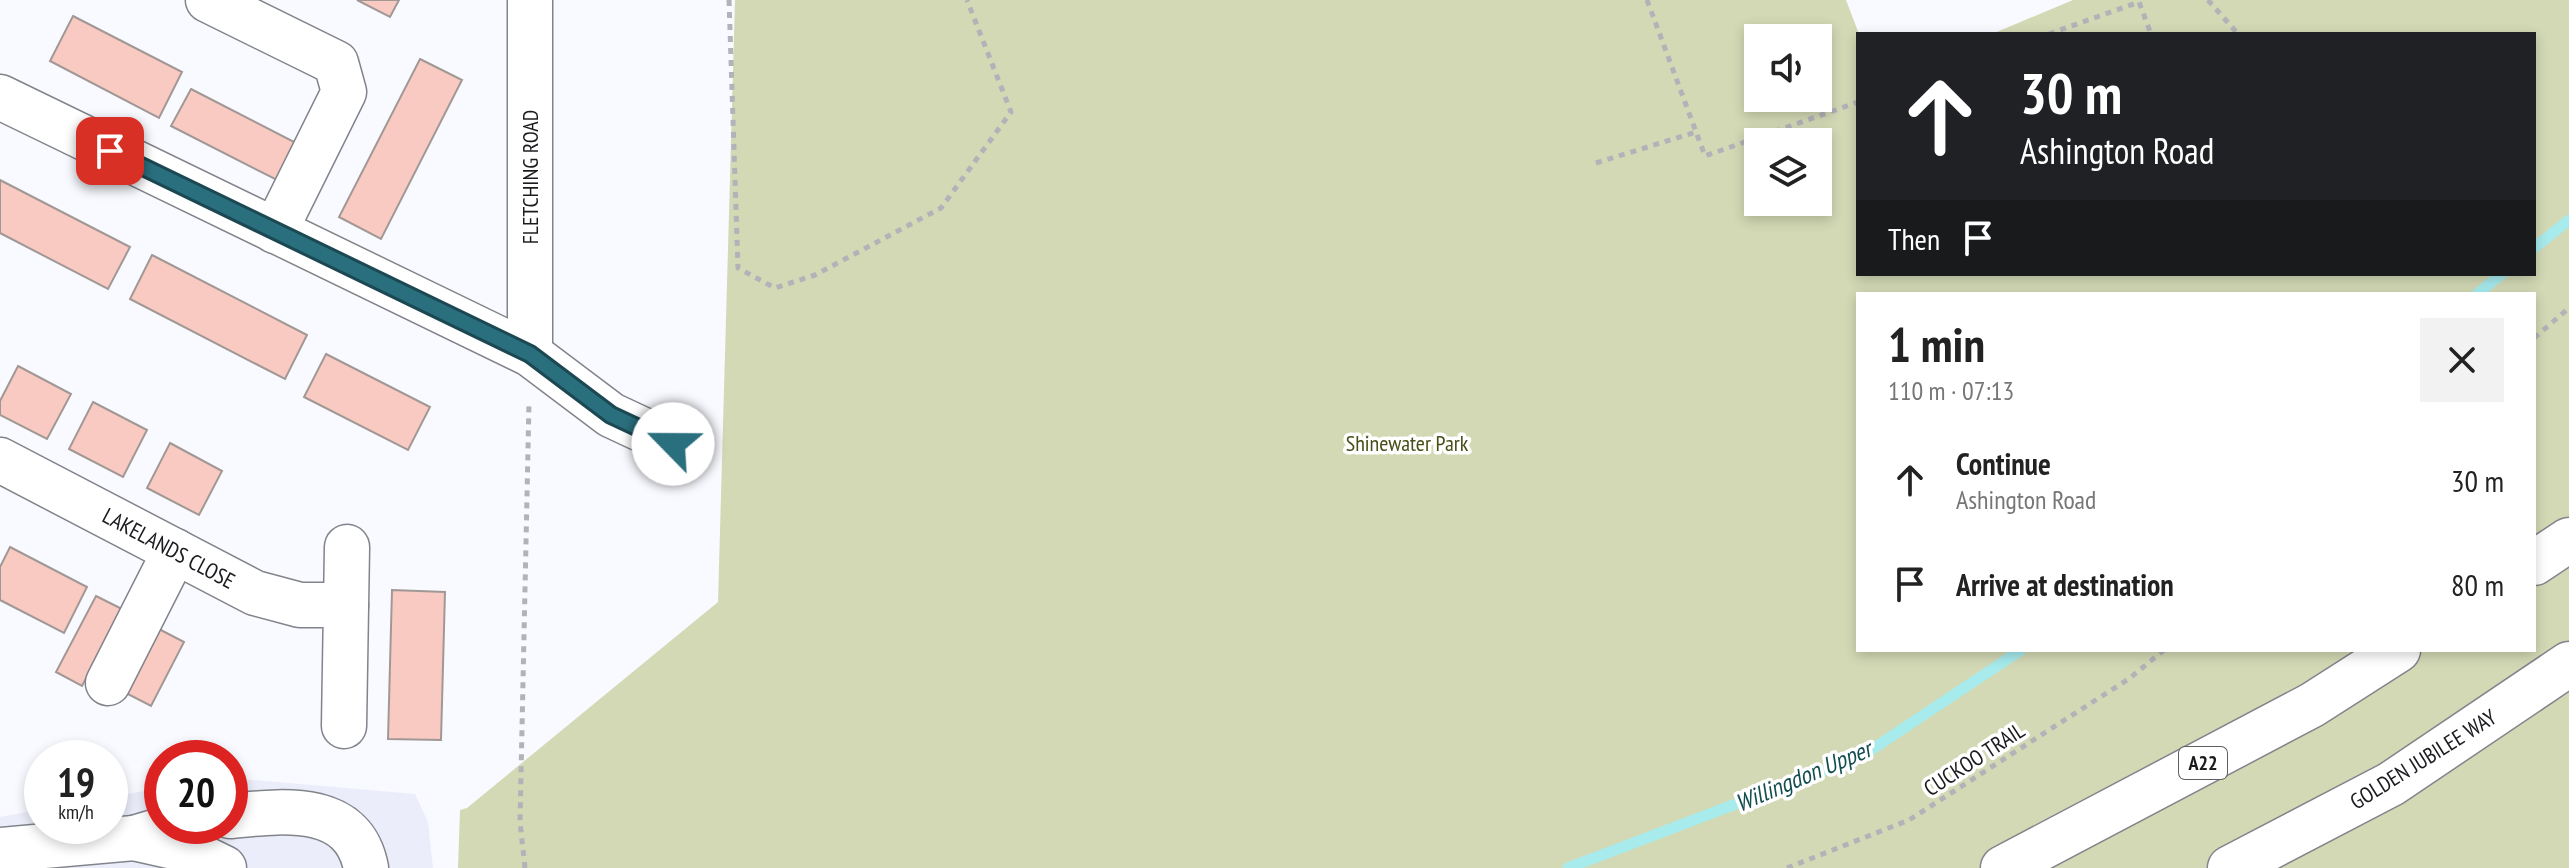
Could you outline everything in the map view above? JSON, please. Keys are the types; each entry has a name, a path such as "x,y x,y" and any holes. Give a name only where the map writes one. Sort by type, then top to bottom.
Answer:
{"main road":[{"path":"208,0 336,63 344,92 275,231"},
{"name":"FLETCHING ROAD","path":"530,0 530,354"},
{"path":"0,97 530,354 611,415 673,444"},
{"name":"LAKELANDS CLOSE","path":"0,460 255,593 300,605 346,605"},
{"path":"2536,562 2569,540"},
{"path":"344,726 347,547"},
{"path":"108,683 175,551"},
{"name":"A22","path":"2003,868 2312,705 2395,652"},
{"name":"GOLDEN JUBILEE WAY","path":"2230,868 2391,784 2569,664"},
{"path":"248,815 322,816 340,825 353,838 366,868"},
{"path":"0,850 144,833"},
{"path":"176,844 224,868"}],"path":[{"path":"729,0 738,268 775,288 815,275 941,208 1011,112 967,0"},
{"path":"1647,0 1705,156 1856,103"},
{"path":"2208,0 2236,32"},
{"path":"2055,32 2139,2 2150,32"},
{"path":"1596,163 1696,132"},
{"path":"2536,336 2569,308"},
{"path":"525,868 520,822 530,354"},
{"name":"CUCKOO TRAIL","path":"1787,868 1909,820 2130,678 2162,652"}],"shaded area":[{"path":"248,780 415,794 428,822 433,868 0,868 0,817 24,812 24,844 128,844 128,794 144,791 144,844 248,844"}],"green space":[{"name":"Shinewater Park","path":"735,0 1846,0 1858,32 1856,276 2536,276 2536,32 1997,32 2073,0 2569,0 2569,868 458,868 460,810 467,808 718,602"}],"building":[{"path":"357,0 399,0 390,17"},
{"path":"73,16 182,72 159,118 50,61"},
{"path":"420,59 462,80 381,239 339,217"},
{"path":"191,89 298,144 279,181 171,126"},
{"path":"0,180 130,247 108,289 0,233"},
{"path":"152,255 307,335 285,379 130,299"},
{"path":"326,354 430,407 408,450 304,397"},
{"path":"18,366 71,394 47,439 0,415 0,401"},
{"path":"93,402 147,430 123,477 69,449"},
{"path":"170,443 222,471 199,515 147,488"},
{"path":"10,547 87,587 64,633 0,600 0,567"},
{"path":"392,590 445,592 441,740 388,739"},
{"path":"96,596 122,609 82,686 56,672"},
{"path":"157,628 184,642 151,706 124,692"}],"waterway":[{"name":"Willingdon Upper","path":"2536,246 2569,220"},
{"name":"Willingdon Upper","path":"2480,292 2500,276"},
{"name":"Willingdon Upper","path":"1568,868 1862,756 2018,652"}],"route":[{"path":"110,151 530,354 611,415 673,444"}]}
